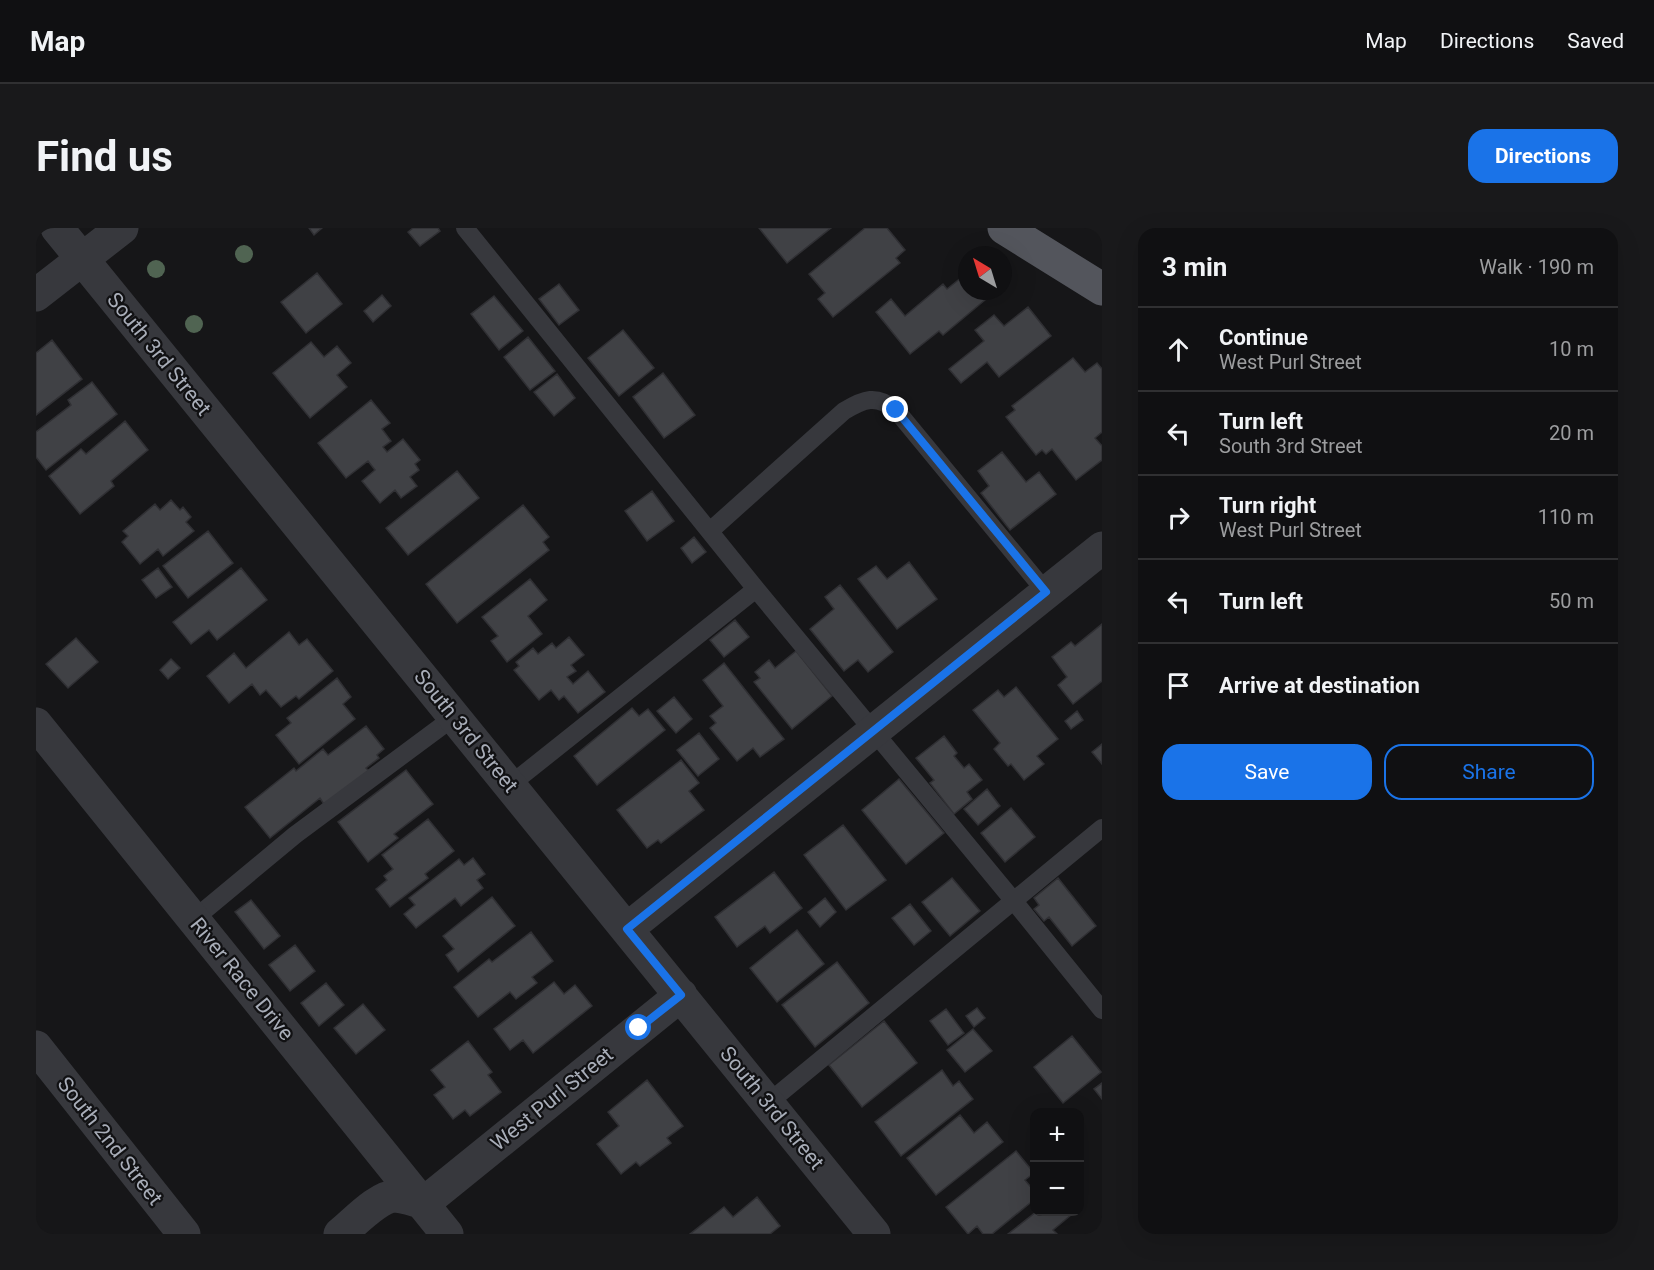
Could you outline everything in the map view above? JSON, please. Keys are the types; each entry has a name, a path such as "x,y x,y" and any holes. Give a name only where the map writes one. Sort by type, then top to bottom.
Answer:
{"main road":[{"path":"1018,234 1102,289"}],"street":[{"name":"South 3rd Street","path":"57,228 874,1234"},
{"path":"36,296 122,228"},
{"path":"627,929 1102,548"},
{"name":"River Race Drive","path":"36,724 194,919 426,1219 447,1234"},
{"name":"West Purl Street","path":"426,1219 681,995"},
{"name":"South 2nd Street","path":"36,1047 184,1234"},
{"path":"340,1234 380,1201 393,1196 406,1198 426,1219"}],"lane":[{"path":"465,228 756,589 1102,1010"},
{"path":"710,531 844,411 859,402 875,399 887,403 896,410 1046,592"},
{"path":"510,785 756,589"},
{"path":"194,919 295,836 454,717"},
{"path":"768,1102 1102,828"}],"building":[{"path":"309,228 322,228 314,235"},
{"path":"413,228 438,228 440,231 420,246 408,232"},
{"path":"759,228 831,228 787,263"},
{"path":"865,228 887,228 905,250 896,258 900,263 833,317 818,299 825,293 809,274"},
{"path":"317,273 342,304 306,333 281,302"},
{"path":"958,280 958,300 985,300 943,335 939,331 910,354 876,312 891,299 905,316 943,284 947,289"},
{"path":"559,284 579,310 559,325 539,299"},
{"path":"382,295 391,306 373,322 364,311"},
{"path":"494,296 523,331 499,350 471,314"},
{"path":"1028,307 1051,336 999,377 987,362 961,383 949,369 984,341 975,330 994,315 1004,326"},
{"path":"623,330 654,368 619,396 588,358"},
{"path":"528,337 555,371 530,390 504,357"},
{"path":"52,340 82,379 36,415 36,353"},
{"path":"311,342 324,357 337,346 351,363 337,375 347,387 310,418 273,373"},
{"path":"1073,358 1085,372 1097,363 1102,369 1102,432 1095,438 1102,446 1102,460 1076,480 1052,449 1046,454 1042,450 1036,455 1006,417 1015,410 1012,406"},
{"path":"663,373 695,415 664,438 633,397"},
{"path":"557,374 575,398 554,416 534,392"},
{"path":"92,382 117,414 46,470 36,457 36,432 71,405 68,400"},
{"path":"371,400 390,423 382,429 391,441 383,447 387,452 403,439 420,460 415,464 419,470 410,477 417,486 401,498 395,490 380,503 362,481 375,470 368,461 346,478 318,443"},
{"path":"125,421 148,450 111,481 114,486 80,514 49,476 81,449 86,454"},
{"path":"1002,452 1026,482 1039,472 1056,494 1010,530 981,493 989,486 978,471"},
{"path":"457,471 479,498 408,555 386,528"},
{"path":"652,491 674,521 647,541 625,511"},
{"path":"171,500 180,510 183,507 191,517 186,522 194,531 163,556 158,549 140,564 122,542 128,536 123,531 155,504 160,510"},
{"path":"523,505 549,537 543,542 549,550 457,623 426,584"},
{"path":"208,531 233,563 188,598 163,566"},
{"path":"694,537 706,552 692,563 681,548"},
{"path":"909,562 937,599 897,629 858,579 876,566 887,579"},
{"path":"158,568 172,587 156,598 142,580"},
{"path":"241,568 267,600 217,640 209,630 191,644 173,622"},
{"path":"530,579 547,600 528,616 542,634 507,662 491,641 498,636 482,617"},
{"path":"840,585 893,652 868,672 858,660 844,671 810,629 834,609 825,597"},
{"path":"735,620 749,637 724,657 710,640"},
{"path":"1102,624 1102,681 1073,704 1058,685 1067,677 1052,657 1071,642 1075,646"},
{"path":"289,632 299,645 307,639 333,671 299,699 296,696 281,707 266,690 260,695 252,684 229,703 207,676 234,653 246,668"},
{"path":"569,637 584,655 571,665 576,671 567,677 573,684 588,671 605,692 578,713 564,696 559,700 551,690 539,700 514,670 519,666 516,662 533,648 538,654 552,643 556,648"},
{"path":"76,638 98,662 68,688 46,664"},
{"path":"796,651 832,696 792,729 754,682 760,678 755,672 769,660 775,668"},
{"path":"171,659 180,668 168,679 160,670"},
{"path":"724,663 784,739 760,757 753,748 737,761 710,728 716,723 710,716 723,706 703,680"},
{"path":"337,678 351,697 343,704 355,719 299,764 276,735 291,723 287,718"},
{"path":"1016,687 1058,739 1037,756 1044,764 1024,780 994,749 1000,743 973,710 998,690 1004,697"},
{"path":"674,697 692,719 676,733 657,711"},
{"path":"632,708 639,716 648,709 665,730 597,785 574,756"},
{"path":"1077,711 1083,720 1071,729 1065,721"},
{"path":"366,726 384,749 377,755 379,758 366,768 369,771 325,806 320,798 270,838 245,807 294,768 296,771 323,749 328,755"},
{"path":"699,733 719,759 698,776 677,750"},
{"path":"944,736 957,753 954,756 964,768 969,764 982,780 967,792 972,799 954,814 930,783 934,780 916,758"},
{"path":"1102,744 1102,764 1092,752"},
{"path":"681,760 699,783 689,791 704,810 661,843 658,840 647,848 617,810"},
{"path":"406,770 433,804 394,834 398,838 368,862 338,822"},
{"path":"899,779 944,833 906,864 862,810"},
{"path":"987,789 1000,806 978,825 964,809"},
{"path":"1011,808 1035,837 1005,862 981,833"},
{"path":"428,819 454,851 425,874 428,878 390,907 376,889 387,880 384,876 393,869 382,855"},
{"path":"843,825 886,880 846,910 804,855"},
{"path":"473,858 485,874 477,880 483,888 461,906 455,898 416,928 404,914 415,905 409,898 459,859 464,865"},
{"path":"774,872 802,908 770,933 765,926 737,947 715,917"},
{"path":"952,878 980,911 950,936 922,902"},
{"path":"1058,878 1096,926 1072,946 1049,917 1044,921 1034,909 1039,905 1034,898"},
{"path":"492,897 515,926 458,972 446,955 454,949 443,936"},
{"path":"825,898 836,912 820,927 808,912"},
{"path":"251,900 280,936 264,949 235,912"},
{"path":"910,904 931,931 914,945 892,918"},
{"path":"797,930 824,964 777,1002 750,968"},
{"path":"531,932 553,961 532,977 537,983 516,999 510,992 478,1017 454,987 489,959 492,962"},
{"path":"295,945 315,971 290,991 269,965"},
{"path":"837,962 869,1003 815,1047 782,1005"},
{"path":"554,982 564,994 575,985 592,1006 533,1053 523,1040 510,1050 494,1029"},
{"path":"326,983 344,1005 319,1026 301,1003"},
{"path":"363,1004 385,1030 356,1054 334,1028"},
{"path":"977,1008 985,1018 974,1027 966,1016"},
{"path":"946,1009 964,1033 948,1045 930,1021"},
{"path":"884,1021 917,1063 862,1107 829,1065"},
{"path":"973,1029 992,1051 965,1072 947,1050"},
{"path":"1072,1036 1101,1072 1063,1103 1034,1067"},
{"path":"468,1041 492,1072 488,1075 501,1092 470,1116 465,1110 453,1119 434,1095 445,1087 431,1070"},
{"path":"942,1070 953,1086 959,1081 973,1099 901,1156 875,1122"},
{"path":"647,1080 683,1126 667,1138 671,1143 640,1166 636,1162 621,1174 597,1144 619,1126 608,1112"},
{"path":"1102,1083 1102,1099 1094,1089"},
{"path":"960,1115 974,1133 987,1122 1003,1142 936,1195 907,1158"},
{"path":"1016,1151 1030,1168 1030,1176 1025,1180 1030,1186 1030,1203 992,1234 983,1234 977,1226 968,1234 946,1207"},
{"path":"757,1197 780,1226 770,1234 690,1234 724,1207 733,1217"},
{"path":"1031,1216 1070,1216 1053,1230 1057,1234 1008,1234"}],"route":[{"path":"639,1028 681,995 627,929 1046,592 896,410"}]}
